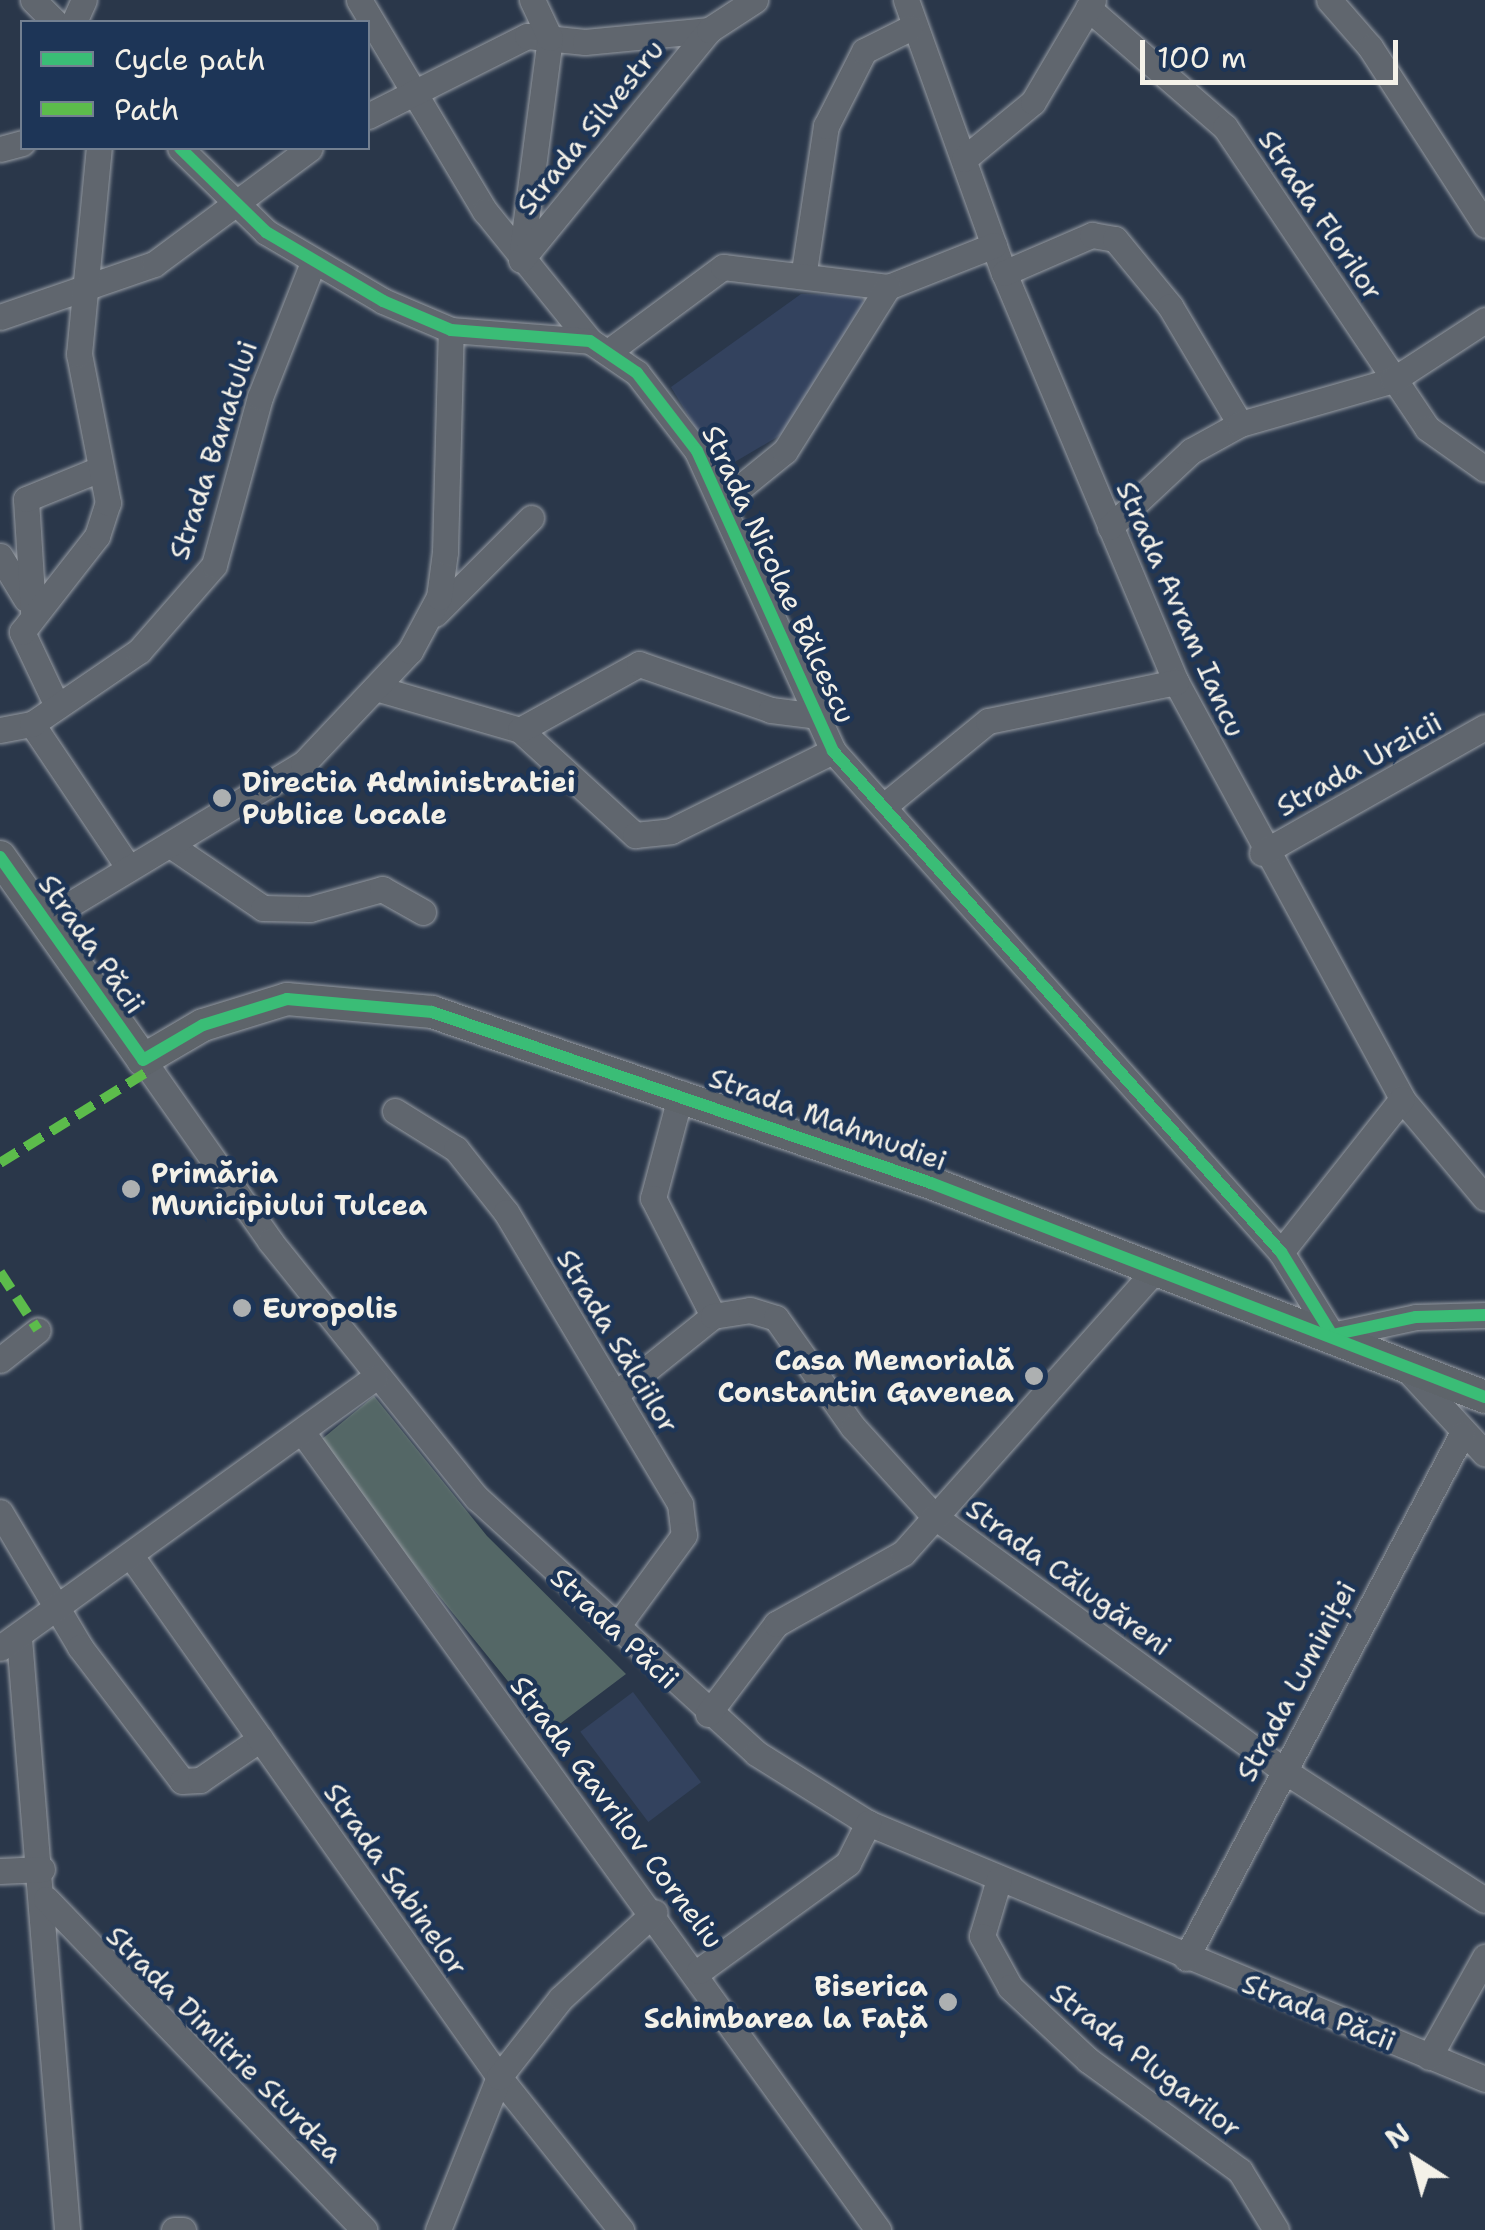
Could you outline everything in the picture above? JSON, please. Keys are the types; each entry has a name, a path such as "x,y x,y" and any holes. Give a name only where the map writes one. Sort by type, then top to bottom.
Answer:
{"main road":[{"name":"Strada Păcii","path":"0,857 142,1060"},
{"name":"Strada Mahmudiei","path":"142,1060 246,1009 324,996 432,1012 681,1092 1158,1267 1485,1397"}],"street":[{"path":"33,0 53,20"},
{"name":"Strada Nicolae Bălcescu","path":"359,0 411,93 521,260 599,346 676,412 722,503 833,751 1281,1252 1332,1334"},
{"path":"521,260 550,38 532,0"},
{"name":"Strada Silvestru","path":"521,260 708,30 756,0"},
{"name":"Strada Avram Iancu","path":"906,0 910,28 964,159 1004,273 1176,682 1262,854 1402,1098 1485,1198"},
{"path":"1329,0 1370,47 1485,226"},
{"path":"964,159 1033,102 1090,4"},
{"name":"Strada Florilor","path":"1090,4 1225,128 1427,428 1485,470"},
{"path":"804,272 826,126 864,51 910,28"},
{"path":"370,115 510,41 708,30"},
{"path":"30,606 105,520 100,469 84,402 79,294 100,150"},
{"path":"182,150 233,201 312,265 450,330 599,346 710,271 804,272 888,286 994,245"},
{"path":"0,317 79,294 154,264 233,201 307,150"},
{"path":"1004,273 1092,235 1115,239 1170,306 1240,424"},
{"name":"Strada Banatului","path":"0,730 32,724 160,634 214,565 260,396 312,265"},
{"path":"722,503 785,451 888,286"},
{"path":"1110,527 1191,451 1240,424 1393,380 1485,320"},
{"path":"432,618 445,552 450,330"},
{"path":"57,706 23,646 30,606 26,499 100,469"},
{"path":"44,920 303,764 379,689 432,618 530,518"},
{"path":"0,556 30,606"},
{"path":"520,730 638,664 770,710 817,716"},
{"path":"884,806 988,721 1176,682"},
{"path":"379,689 520,730 635,835 671,831 833,751"},
{"path":"32,724 128,867"},
{"name":"Strada Urzicii","path":"1262,854 1485,726"},
{"path":"170,844 263,908 310,909 382,888 423,912"},
{"name":"Strada Păcii","path":"142,1060 375,1378 477,1498 708,1714 868,1823 1485,2079"},
{"path":"617,1394 712,1316 653,1198 681,1092"},
{"path":"1281,1252 1402,1098"},
{"name":"Strada Sălciilor","path":"395,1111 456,1149 617,1394 688,1522 616,1628"},
{"path":"708,1714 776,1624 887,1568 1158,1267"},
{"name":"Strada Călugăreni","path":"712,1316 750,1310 776,1318 854,1427 935,1517 1283,1770 1485,1900"},
{"path":"1332,1334 1416,1316 1485,1315"},
{"path":"0,1360 38,1330"},
{"path":"1402,1364 1462,1434 1485,1454"},
{"path":"61,2229 45,1898 9,1643 375,1378"},
{"name":"Strada Gavrilov Corneliu","path":"304,1432 699,1971 878,2230"},
{"name":"Strada Luminiței","path":"1186,1958 1462,1434"},
{"path":"0,1512 58,1610 182,1781 200,1780 260,1739"},
{"name":"Strada Sabinelor","path":"132,1556 500,2077 621,2230"},
{"path":"699,1971 848,1862 868,1823"},
{"path":"0,1871 42,1869"},
{"name":"Strada Plugarilor","path":"999,1879 982,1936 1010,1987 1088,2060 1240,2171 1278,2228"},
{"name":"Strada Dimitrie Sturdza","path":"45,1898 364,2230"},
{"path":"438,2230 500,2077 561,1998 656,1912"},
{"path":"1429,2057 1485,1958"},
{"path":"174,2230 183,2230"}],"shaded area":[{"path":"801,294 859,295 864,303 784,433 721,470 671,387"},
{"path":"374,1396 487,1536 626,1674 549,1732 316,1444"},
{"path":"633,1692 701,1782 648,1822 580,1732"}],"marked path":[{"path":"0,1163 150,1070"},
{"path":"0,1272 38,1330"}],"cycle path":[{"path":"182,150 266,232 383,301 451,330 590,341 637,373 697,451 833,751 1281,1252 1332,1335 1416,1317 1485,1315"},
{"path":"0,857 143,1060 203,1025 287,999 432,1012 931,1183 1485,1397"}],"place":[{"name":"Directia Administratiei Publice Locale","path":"222,798"},
{"name":"Primăria Municipiului Tulcea","path":"131,1189"},
{"name":"Europolis","path":"242,1308"},
{"name":"Casa Memorială Constantin Gavenea","path":"1034,1376"},
{"name":"Biserica Schimbarea la Față","path":"948,2002"}]}
